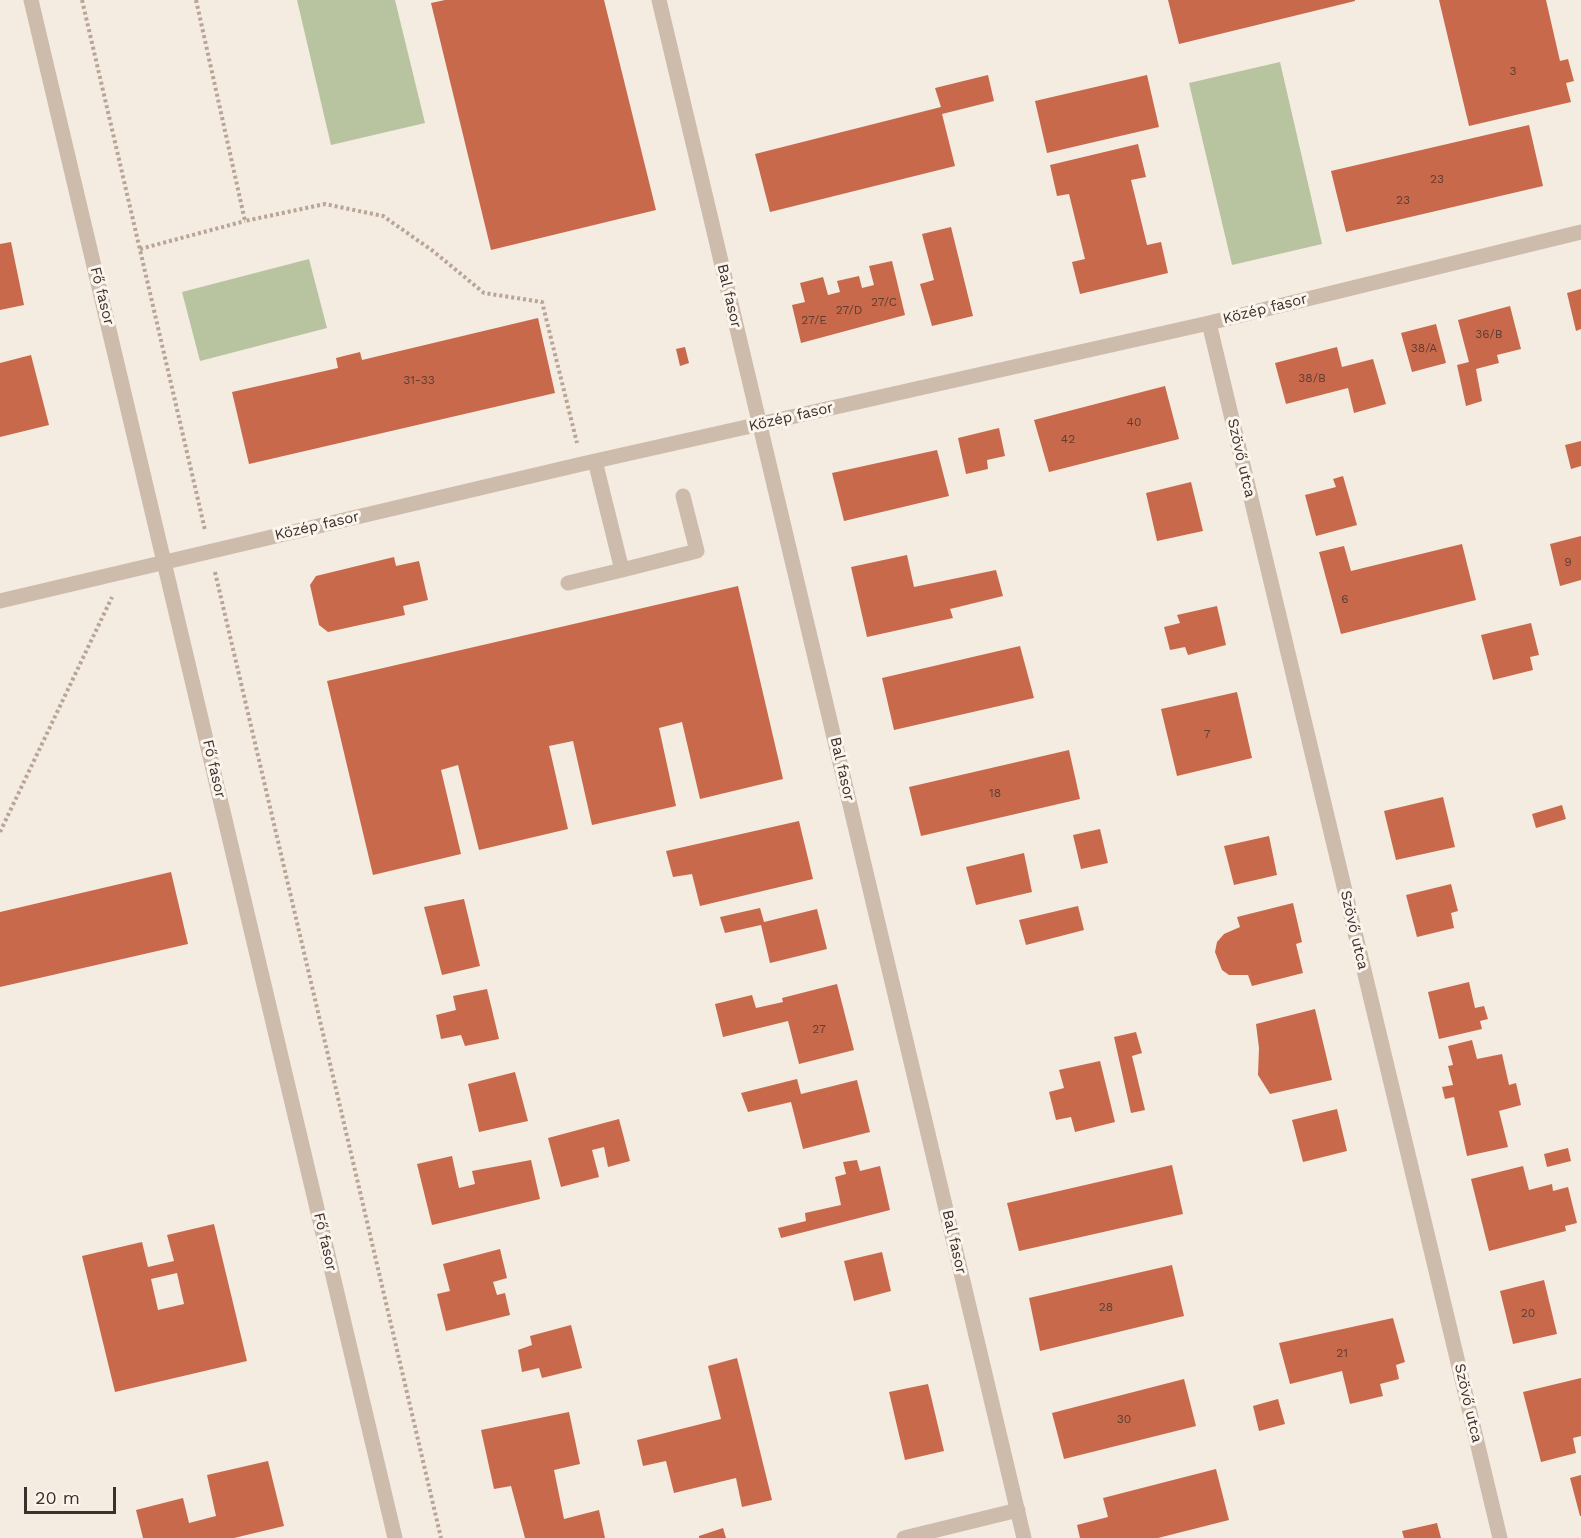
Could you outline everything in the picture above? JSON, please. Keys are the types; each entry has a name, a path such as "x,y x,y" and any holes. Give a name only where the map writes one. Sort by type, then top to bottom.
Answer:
{"street":[{"name":"Fő fasor","path":"31,0 395,1538"},
{"name":"Bal fasor","path":"659,0 1024,1538"},
{"name":"Közép fasor","path":"0,601 588,463 1209,323 1581,232"},
{"name":"Szövő utca","path":"1209,323 1500,1538"},
{"path":"588,463 622,570"},
{"path":"568,583 697,551 683,496"},
{"path":"904,1538 1018,1510"}],"path":[{"path":"82,0 441,1538"},
{"path":"196,0 245,221"},
{"path":"140,249 245,221 325,204 383,216 434,251 484,293 542,303 588,463"},
{"path":"0,832 124,572"}],"green space":[{"path":"297,0 395,0 425,123 331,145"},
{"path":"1280,62 1322,244 1232,265 1189,83"},
{"path":"309,259 327,328 200,361 182,292"}],"building":[{"path":"445,0 604,0 656,210 491,250 431,3"},
{"path":"1168,0 1355,0 1355,1 1179,44"},
{"path":"1439,0 1546,0 1560,61 1568,59 1574,81 1566,83 1571,102 1469,126"},
{"path":"988,75 994,101 942,114 955,166 770,212 755,154 941,107 935,88"},
{"path":"1147,75 1159,127 1047,153 1035,101"},
{"path":"1529,125 1543,186 1346,232 1331,171"},
{"path":"1138,144 1146,177 1131,180 1147,245 1161,242 1168,273 1080,294 1072,262 1085,259 1069,194 1057,196 1050,165"},
{"path":"951,227 973,316 932,326 920,284 934,280 922,234"},
{"path":"11,242 24,305 0,310 0,244"},
{"path":"892,261 905,315 801,343 792,305 805,302 800,283 823,277 828,295 840,292 837,281 859,276 862,288 874,285 869,266"},
{"path":"1581,289 1581,329 1576,331 1567,293"},
{"path":"1510,306 1521,349 1497,355 1499,363 1476,369 1482,401 1466,406 1457,365 1469,362 1458,320"},
{"path":"538,318 555,393 249,464 232,392 338,368 336,358 360,352 362,360"},
{"path":"1436,324 1446,363 1412,372 1401,333"},
{"path":"685,347 689,363 680,366 676,349"},
{"path":"1337,347 1342,367 1373,359 1386,404 1354,413 1348,388 1286,404 1275,363"},
{"path":"31,355 49,425 0,437 0,363"},
{"path":"1165,386 1179,439 1049,472 1034,420"},
{"path":"999,428 1005,456 987,460 988,469 966,474 958,438"},
{"path":"1581,441 1581,466 1571,469 1565,445"},
{"path":"937,450 949,496 844,521 832,473"},
{"path":"1343,476 1357,525 1316,536 1305,495 1336,487 1333,479"},
{"path":"1191,482 1203,531 1157,541 1146,493"},
{"path":"1581,536 1581,580 1560,586 1550,544"},
{"path":"1462,544 1476,600 1341,634 1319,552 1344,546 1351,571"},
{"path":"907,555 914,587 996,570 1003,596 950,609 953,618 867,637 851,567"},
{"path":"394,557 396,566 419,561 428,600 403,606 405,615 328,632 319,625 310,585 316,576"},
{"path":"738,586 783,779 700,799 682,722 659,728 676,806 592,825 573,741 549,746 568,829 479,850 458,765 441,770 461,854 373,875 327,681"},
{"path":"1217,606 1226,645 1188,655 1185,647 1170,650 1164,627 1180,623 1177,615"},
{"path":"1531,623 1539,655 1530,657 1533,670 1493,680 1481,635"},
{"path":"1020,646 1034,698 894,730 882,678"},
{"path":"1237,692 1252,758 1177,776 1161,709"},
{"path":"1069,750 1080,799 921,836 909,787"},
{"path":"1443,797 1455,847 1396,860 1384,811"},
{"path":"1562,805 1566,819 1536,828 1532,814"},
{"path":"799,821 813,879 700,906 692,874 673,877 666,851"},
{"path":"1100,829 1108,863 1081,869 1073,835"},
{"path":"1269,836 1277,875 1234,885 1224,846"},
{"path":"1024,853 1032,892 976,905 966,867"},
{"path":"171,872 188,944 0,987 0,912"},
{"path":"1451,884 1458,911 1451,913 1454,928 1417,937 1406,895"},
{"path":"464,899 480,966 442,975 424,907"},
{"path":"1293,903 1302,942 1296,944 1303,973 1252,986 1248,975 1229,975 1222,970 1215,952 1217,942 1224,934 1240,927 1237,917"},
{"path":"1078,906 1084,930 1026,945 1019,920"},
{"path":"760,908 764,922 817,909 827,949 770,963 761,925 725,933 720,917"},
{"path":"1469,982 1475,1008 1484,1006 1488,1019 1480,1021 1482,1029 1439,1039 1428,992"},
{"path":"837,984 854,1050 799,1064 788,1021 723,1037 715,1004 752,995 756,1008 783,1002 782,998"},
{"path":"487,989 499,1039 465,1046 461,1035 441,1039 436,1015 456,1010 453,996"},
{"path":"1315,1009 1332,1080 1270,1094 1258,1075 1259,1048 1256,1024"},
{"path":"1136,1032 1142,1053 1132,1056 1145,1110 1131,1113 1114,1037"},
{"path":"1472,1040 1477,1059 1502,1054 1509,1085 1516,1083 1521,1105 1499,1111 1508,1147 1467,1156 1454,1097 1445,1099 1442,1087 1453,1085 1448,1066 1453,1065 1448,1046"},
{"path":"1100,1061 1115,1122 1075,1132 1071,1117 1056,1120 1049,1092 1064,1088 1059,1070"},
{"path":"515,1072 528,1121 479,1132 468,1084"},
{"path":"797,1079 801,1094 857,1080 870,1132 803,1149 791,1102 748,1112 741,1093"},
{"path":"1337,1109 1347,1151 1303,1162 1292,1120"},
{"path":"619,1119 630,1161 608,1167 604,1147 592,1150 599,1177 561,1187 548,1138"},
{"path":"1568,1148 1571,1161 1547,1167 1544,1154"},
{"path":"452,1156 459,1188 475,1184 472,1171 531,1160 540,1199 432,1225 417,1164"},
{"path":"857,1160 860,1171 880,1166 890,1210 781,1238 778,1228 806,1221 805,1213 841,1205 835,1177 846,1174 843,1162"},
{"path":"1172,1165 1183,1214 1019,1251 1007,1203"},
{"path":"1523,1166 1529,1190 1552,1184 1553,1191 1568,1187 1577,1223 1565,1226 1566,1231 1489,1251 1471,1179"},
{"path":"214,1224 247,1361 115,1392 82,1256 142,1242 148,1267 174,1261 167,1235","holes":["177,1273 184,1304 158,1310 151,1279"]},
{"path":"500,1249 507,1278 493,1282 497,1295 505,1293 510,1315 446,1331 437,1294 450,1291 443,1264"},
{"path":"882,1252 891,1291 854,1301 844,1261"},
{"path":"1172,1265 1184,1316 1040,1351 1029,1298"},
{"path":"1544,1280 1557,1334 1513,1344 1500,1291"},
{"path":"1393,1318 1405,1362 1396,1365 1399,1379 1380,1384 1383,1396 1350,1404 1342,1371 1290,1384 1279,1343"},
{"path":"571,1325 582,1368 542,1378 539,1368 522,1372 518,1350 532,1345 530,1336"},
{"path":"737,1358 772,1500 742,1507 736,1478 674,1493 666,1461 643,1466 637,1440 721,1419 708,1366"},
{"path":"1581,1378 1581,1436 1573,1438 1576,1453 1541,1462 1523,1392"},
{"path":"1184,1379 1196,1426 1064,1459 1052,1413"},
{"path":"928,1384 944,1451 905,1460 889,1392"},
{"path":"1278,1399 1285,1424 1259,1431 1253,1406"},
{"path":"569,1412 580,1464 554,1470 564,1519 599,1510 605,1538 525,1538 511,1486 494,1489 481,1430"},
{"path":"268,1461 284,1526 234,1538 143,1538 136,1510 183,1498 189,1523 216,1516 207,1475"},
{"path":"1216,1469 1229,1520 1158,1538 1080,1538 1077,1525 1108,1517 1103,1498"},
{"path":"1581,1475 1581,1516 1580,1516 1570,1478"},
{"path":"1437,1523 1441,1538 1404,1538 1402,1531"},
{"path":"723,1528 726,1538 699,1538 699,1536"}]}
